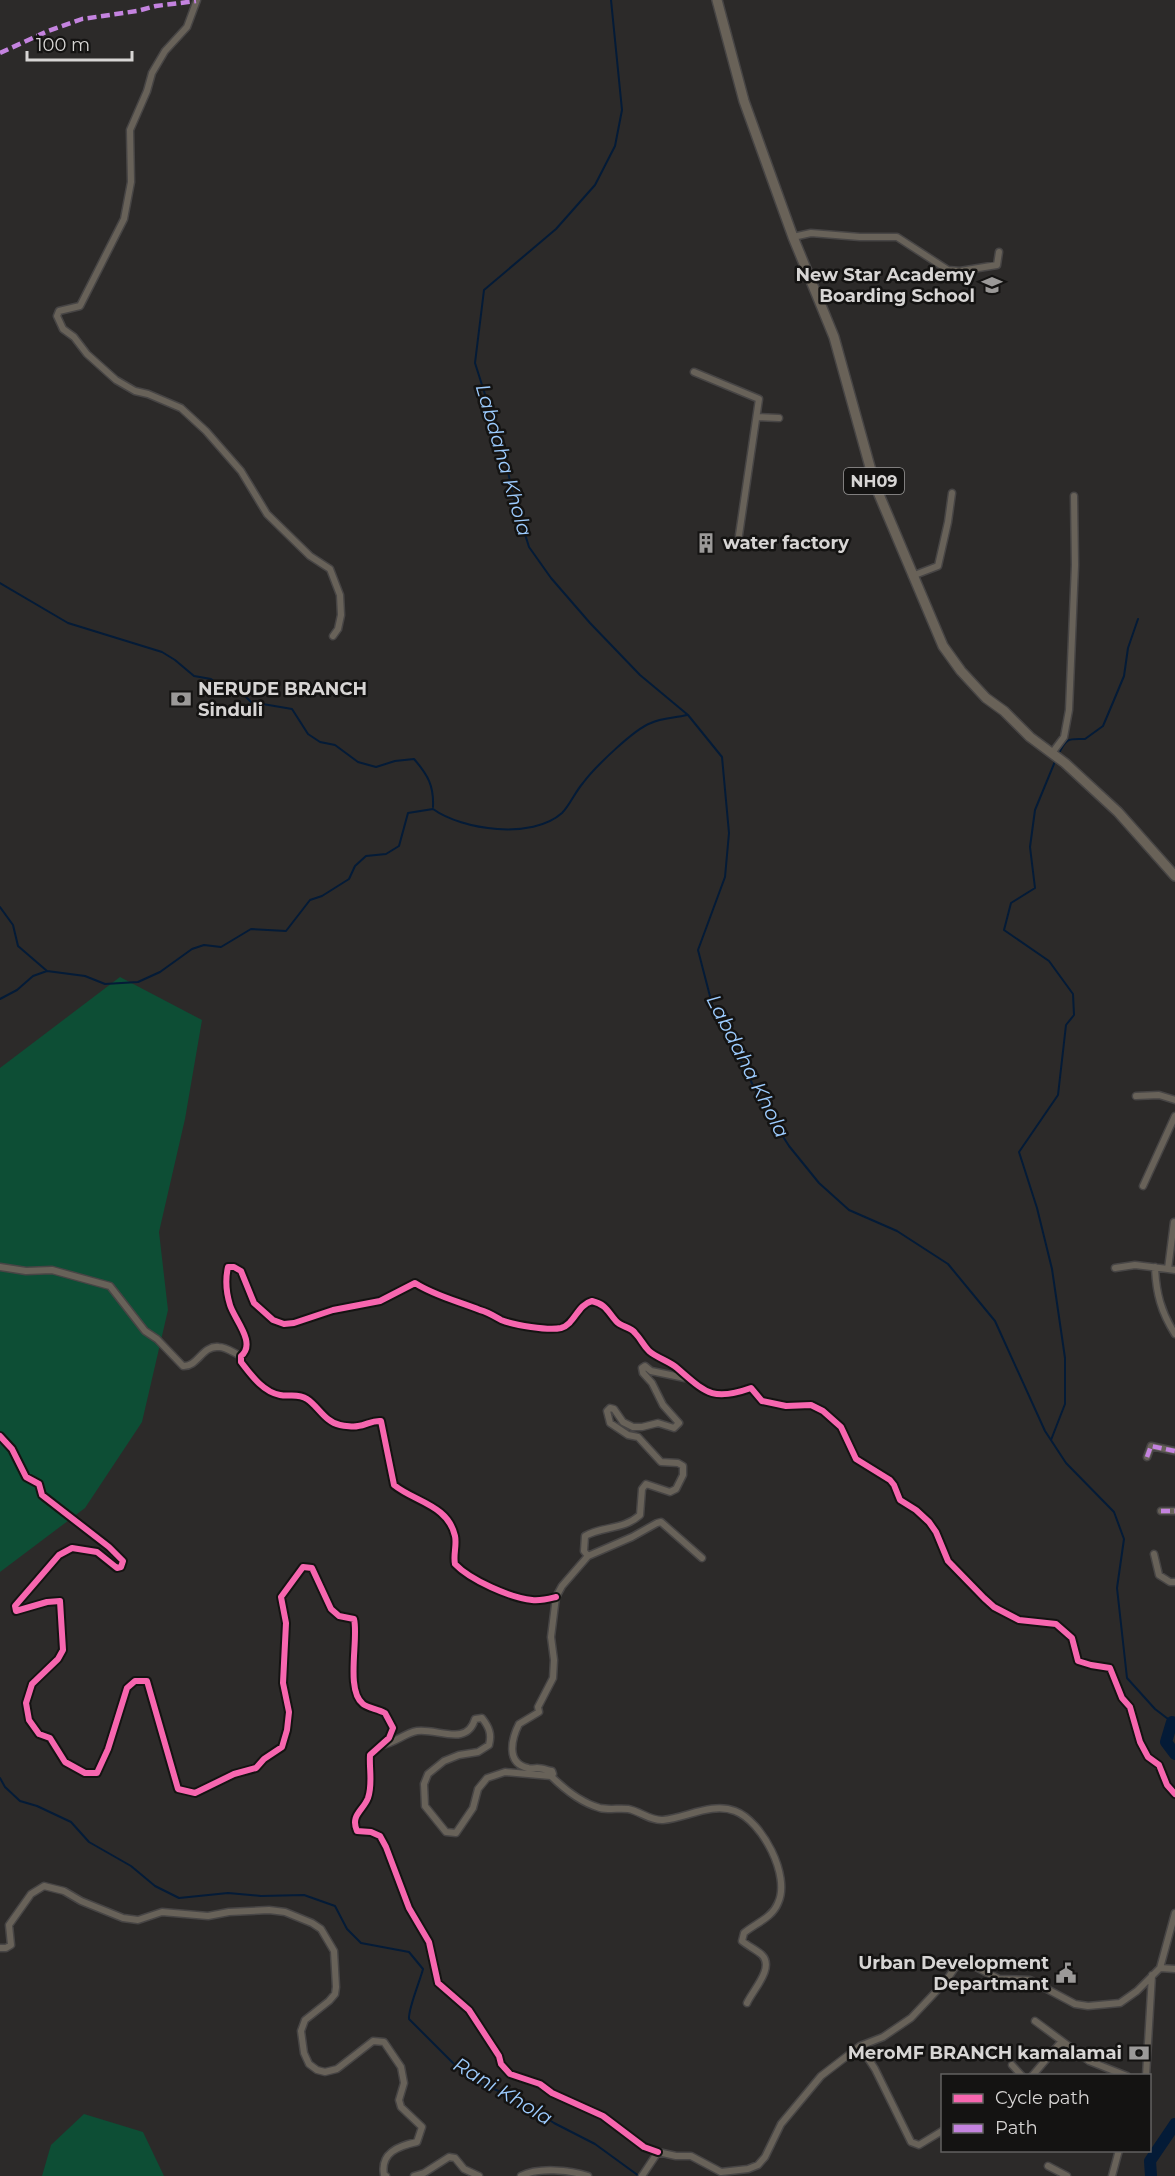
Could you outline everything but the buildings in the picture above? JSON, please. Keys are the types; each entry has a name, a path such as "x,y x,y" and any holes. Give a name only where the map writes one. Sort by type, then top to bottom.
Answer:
{"main road":[{"name":"NH09","path":"717,0 744,101 792,237 834,337 875,485 943,646 961,671 986,698 1004,711 1030,737 1052,753 1118,812 1175,876"}],"street":[{"path":"197,0 187,27 165,51 152,73 147,91 130,130 131,182 124,219 80,306 59,311 57,316 63,329 74,336 87,354 117,380 135,390 181,408 206,431 241,471 267,514 310,556 330,569 339,595 341,615 338,629 333,636"},
{"path":"792,237 811,233 897,237 948,270 960,271 997,265 999,252"},
{"path":"694,372 759,399 739,535"},
{"path":"757,417 780,418"},
{"path":"912,576 938,566 952,493"},
{"path":"1052,753 1064,737 1069,710 1075,565 1074,496"},
{"path":"1136,1096 1159,1095 1175,1100"},
{"path":"1143,1186 1175,1116"},
{"path":"1115,1268 1135,1264 1172,1270 1174,1222"},
{"path":"0,1267 26,1271 52,1270 110,1286 145,1331 157,1339 183,1366 188,1367 193,1364 211,1347 225,1348 241,1356"},
{"path":"556,1597 543,1600 527,1599 486,1585 455,1564 453,1557 456,1538 452,1524 434,1507 394,1485 381,1421 374,1420 357,1427 339,1425 301,1396 282,1396 256,1381 241,1362 241,1356 245,1353 247,1343 230,1305 226,1288 228,1267 241,1271 254,1303 273,1320 284,1324 333,1310 380,1301 415,1283 436,1295 494,1315 498,1319 510,1323 548,1328 558,1329 566,1326 582,1306 592,1301 598,1302 606,1308 615,1321 634,1331 651,1353 675,1366 697,1387 717,1395 735,1394 751,1388 762,1401 786,1406 811,1405 841,1427 856,1459 890,1480 900,1500 929,1522 936,1532 948,1561 994,1607 1020,1620 1056,1624 1072,1638 1078,1661 1110,1668 1122,1698 1130,1707 1140,1742 1148,1757 1159,1765 1167,1785 1175,1794"},
{"path":"1155,1267 1155,1288 1159,1302 1163,1315 1175,1334"},
{"path":"588,1556 584,1551 585,1536 635,1520 640,1515 642,1489 646,1484 670,1491 676,1489 683,1475 682,1466 678,1463 661,1462 638,1437 628,1435 610,1423 607,1411 610,1408 614,1409 623,1422 633,1427 658,1423 674,1428 679,1423 663,1405 642,1368 645,1366 651,1371 688,1379"},
{"path":"0,1436 12,1449 26,1477 39,1484 42,1495 109,1547 123,1561 121,1567 117,1568 97,1552 72,1548 59,1555 15,1606 16,1611 47,1602 60,1601 63,1650 58,1659 32,1684 26,1703 29,1720 39,1734 50,1738 65,1762 85,1773 97,1773 108,1749 127,1688 135,1682 147,1681 178,1789 195,1793 234,1774 256,1768 264,1759 282,1747 287,1730 289,1712 283,1683 286,1623 281,1597 303,1567 312,1568 332,1609 339,1616 354,1619 356,1628 355,1683 358,1698 364,1705 385,1713 393,1728 388,1738 370,1755 368,1800 355,1816 354,1824 357,1831 380,1836 386,1847 409,1908 429,1942 438,1983 469,2010 499,2056 501,2064 510,2074 540,2084 552,2093 603,2116 644,2147 676,2156 691,2156 721,2172 748,2169 758,2165 765,2157 780,2124 810,2088 826,2072 860,2046 883,2037 911,2018 946,1981 958,1963 976,1967 999,1979 1030,1980 1075,2004 1088,2006 1120,2003 1137,1991 1160,1968 1175,1913"},
{"path":"1147,1457 1151,1446 1175,1451"},
{"path":"1161,1511 1175,1511"},
{"path":"550,1776 553,1774 552,1771 538,1768 528,1769 519,1764 513,1758 512,1747 519,1724 539,1712 538,1707 553,1677 554,1660 551,1637 556,1597 562,1586 588,1556 632,1537 657,1523 662,1522 702,1558"},
{"path":"1154,1554 1159,1575 1170,1582 1175,1582"},
{"path":"381,1745 393,1743 413,1732 420,1731 460,1735 473,1727 475,1719 482,1718 489,1727 491,1737 489,1746 478,1752 459,1755 439,1764 428,1774 424,1784 425,1806 446,1832 452,1834 462,1827 473,1808 478,1789 487,1778 505,1772 550,1776 583,1801 600,1808 630,1809 662,1820 722,1808 735,1810 755,1824 770,1847 783,1890 775,1909 765,1920 744,1933 742,1941 763,1956 765,1964 763,1978 747,2003"},
{"path":"0,1948 11,1945 9,1925 15,1914 31,1894 44,1886 64,1891 81,1901 123,1918 138,1920 162,1912 208,1916 229,1912 269,1910 285,1912 312,1923 321,1929 334,1952 336,1987 335,1995 305,2020 301,2031 304,2053 309,2064 325,2072 337,2069 373,2041 384,2042 397,2059 403,2075 404,2083 399,2100 401,2107 422,2127 417,2142 398,2148 386,2157 382,2165 386,2176"},
{"path":"1160,1968 1175,1969"},
{"path":"1146,2074 1152,1975"},
{"path":"1035,2021 1089,2061 1122,2074"},
{"path":"1034,2074 1062,2042"},
{"path":"860,2046 875,2069 911,2142 919,2145 941,2132"},
{"path":"1012,2065 1020,2074"},
{"path":"643,2175 658,2152"},
{"path":"1112,2176 1119,2152"},
{"path":"414,2176 424,2173 449,2157 455,2158 464,2169 479,2176"},
{"path":"1048,2166 1055,2174 1067,2176"},
{"path":"521,2176 549,2171 588,2176"}],"green space":[{"path":"120,977 202,1020 185,1119 159,1232 168,1310 142,1422 85,1508 0,1572 0,1068"},
{"path":"84,2114 143,2132 164,2176 42,2176 51,2145"}],"waterway":[{"name":"Labdaha Khola","path":"611,0 622,110 615,146 595,185 556,229 484,290 475,363 504,454 514,499 529,547 551,578 590,623 640,675 688,715 722,757 729,833 725,877 698,950 712,1004 763,1105 789,1146 819,1183 849,1210 897,1231 948,1264 995,1321 1045,1431 1066,1463 1114,1512 1124,1539 1117,1588 1127,1678 1155,1709 1172,1722 1175,1721"},
{"path":"0,583 68,623 162,652 194,676 211,679 228,692 240,691 251,702 292,709 308,734 320,742 335,745 358,762 376,767 395,761 414,759 429,781 433,807"},
{"path":"1059,753 1069,740 1085,739 1103,726 1124,676 1128,648 1138,619"},
{"path":"0,999 17,990 33,976 47,971 85,976 105,984 138,982 160,972 192,949 204,945 221,947 251,929 286,931 310,900 322,896 349,879 355,866 366,856 386,854 399,846 408,813 433,809 461,822 479,827 497,829 533,827 562,813 588,776 635,733 655,721 687,715"},
{"path":"1051,1440 1065,1404 1065,1358 1052,1269 1037,1208 1019,1152 1058,1095 1066,1025 1074,1015 1073,994 1049,961 1004,930 1011,903 1035,888 1030,847 1035,810 1056,759"},
{"path":"0,907 13,925 18,946 47,971"},
{"path":"1172,1722 1166,1742 1175,1754"},
{"name":"Rani Khola","path":"0,1778 5,1787 20,1801 37,1806 71,1822 89,1842 131,1866 155,1886 179,1898 228,1893 261,1896 304,1895 335,1906 347,1929 361,1943 409,1952 423,1969 409,2019 460,2070 484,2085 516,2098 554,2123 595,2144 639,2176"},
{"path":"1151,2176 1150,2161 1175,2124"}],"marked path":[{"path":"0,53 48,31 82,19 196,1"},
{"path":"1147,1457 1151,1446 1175,1451"},
{"path":"1161,1511 1175,1511"}],"cycle path":[{"path":"556,1597 535,1600 513,1596 480,1582 455,1564 455,1536 445,1517 430,1505 394,1485 381,1421 356,1426 340,1425 330,1421 304,1397 283,1396 268,1390 258,1382 241,1362 241,1356 247,1345 229,1300 226,1281 228,1267 241,1271 254,1303 273,1320 284,1324 333,1310 380,1301 415,1283 501,1320 540,1328 555,1329 566,1326 583,1306 592,1301 604,1306 618,1323 633,1331 649,1351 674,1366 702,1389 727,1394 751,1388 762,1401 786,1406 811,1405 823,1411 841,1427 856,1459 890,1480 900,1500 929,1522 936,1532 948,1561 994,1607 1019,1620 1056,1624 1072,1638 1078,1661 1110,1668 1122,1698 1130,1707 1140,1742 1148,1757 1159,1765 1167,1785 1175,1794"},
{"path":"0,1436 12,1449 26,1477 39,1484 42,1495 109,1547 123,1561 121,1567 117,1568 97,1552 72,1548 59,1555 15,1606 16,1611 47,1602 60,1601 63,1650 58,1659 32,1684 26,1703 29,1720 39,1734 50,1738 65,1762 85,1773 97,1773 108,1749 127,1688 135,1681 147,1681 178,1789 195,1793 234,1774 256,1768 264,1759 282,1747 287,1730 289,1712 283,1683 286,1623 281,1597 303,1567 312,1568 331,1609 339,1616 354,1619 354,1676 358,1697 363,1704 385,1713 393,1728 389,1738 370,1755 371,1782 368,1798 356,1817 355,1826 357,1831 371,1832 380,1836 386,1847 409,1908 429,1942 438,1983 469,2010 499,2056 501,2064 510,2074 540,2084 552,2093 603,2116 644,2147 658,2152"}],"place":[{"name":"New Star Academy Boarding School","path":"992,285"},
{"name":"water factory","path":"706,543"},
{"name":"NERUDE BRANCH Sinduli","path":"181,699"},
{"name":"Urban Development Departmant","path":"1066,1973"},
{"name":"MeroMF BRANCH kamalamai","path":"1139,2053"}]}
